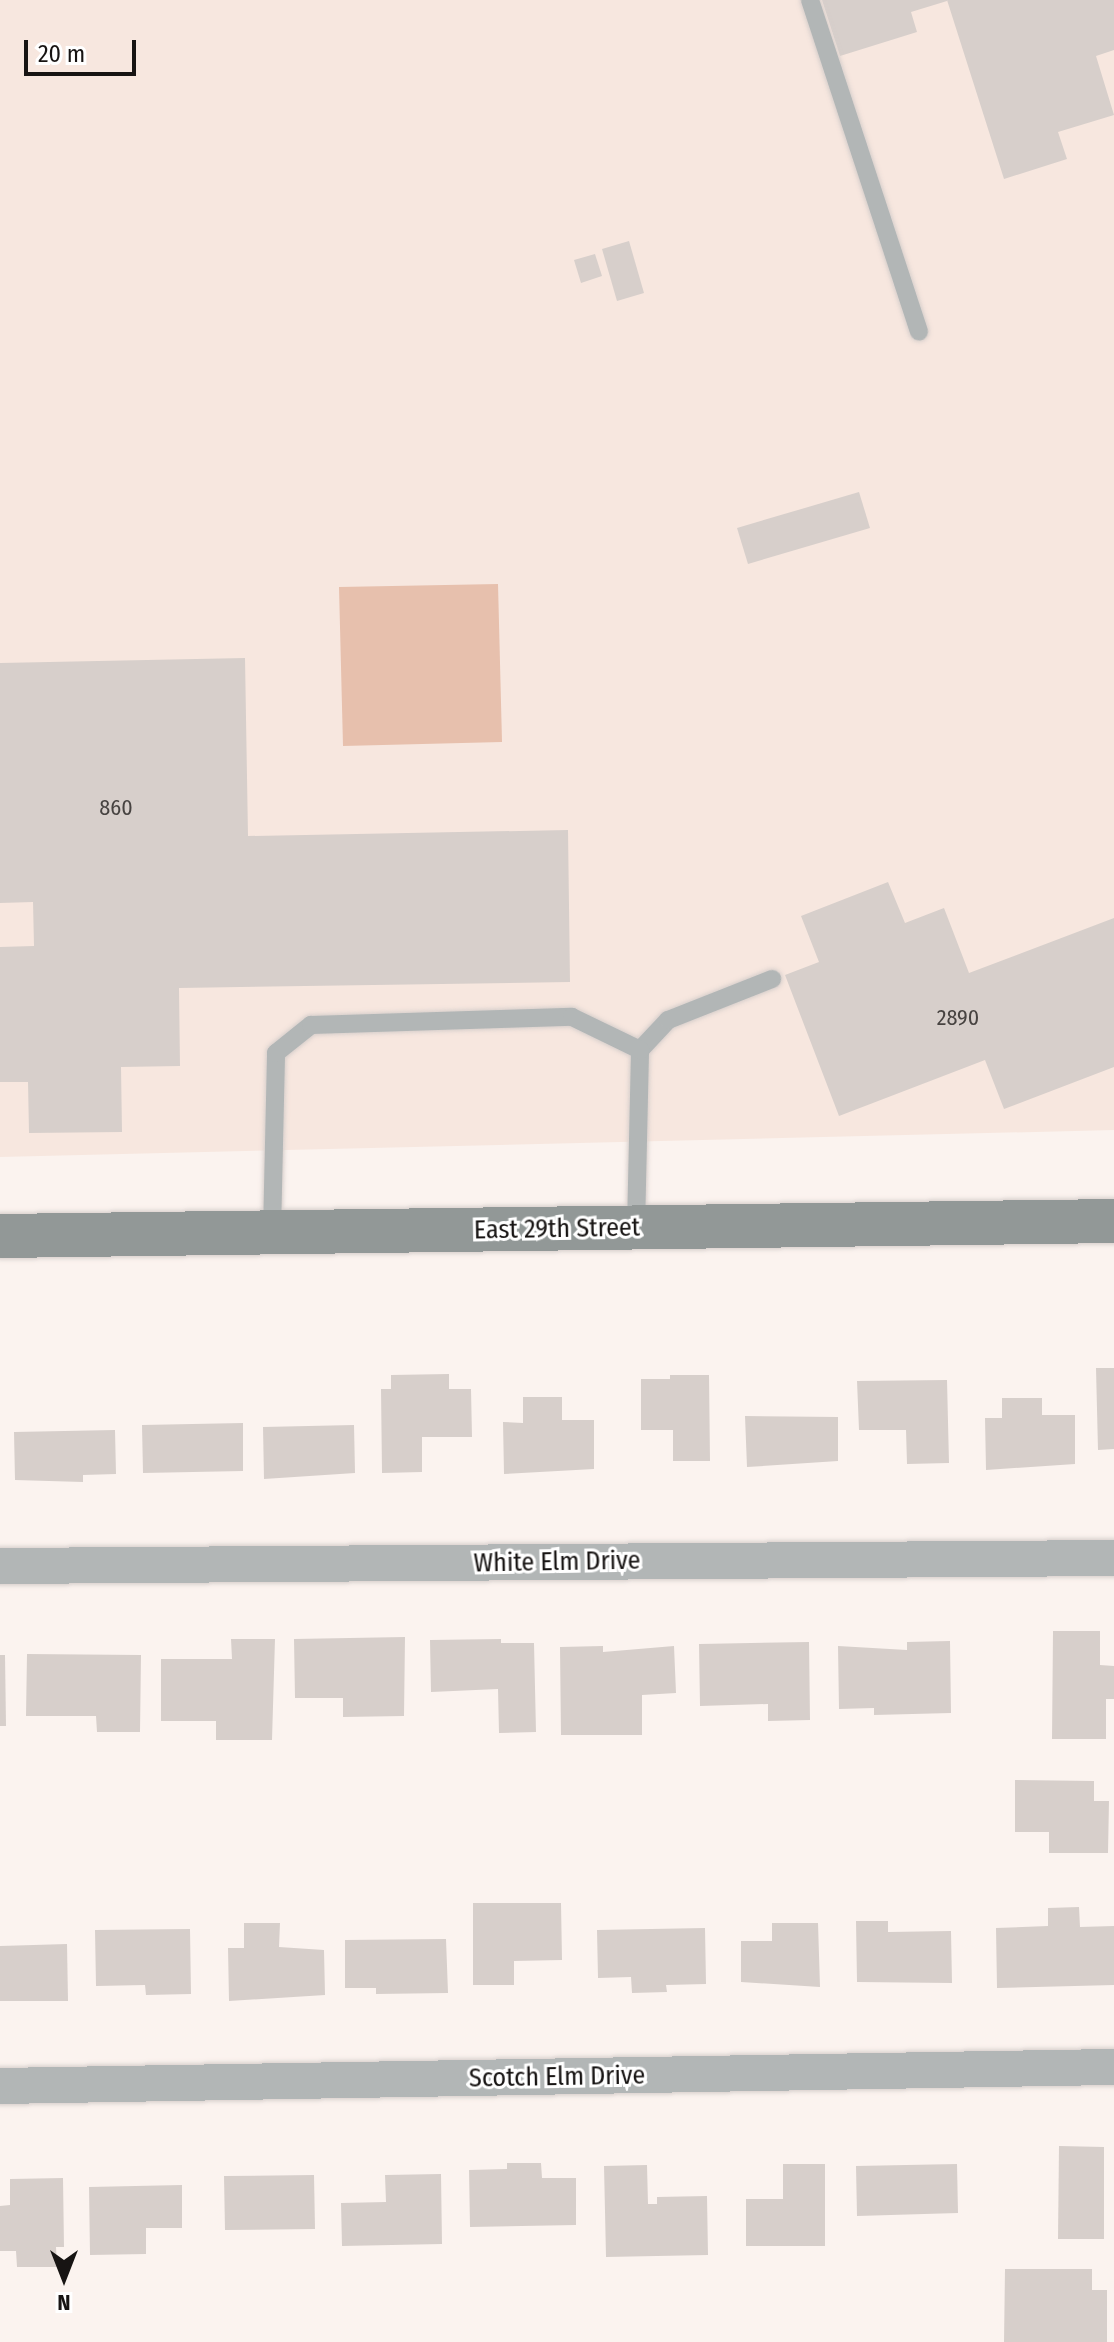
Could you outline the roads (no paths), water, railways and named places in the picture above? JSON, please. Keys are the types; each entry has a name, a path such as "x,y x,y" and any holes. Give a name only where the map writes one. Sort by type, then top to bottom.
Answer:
{"main road":[{"name":"East 29th Street","path":"0,1236 1114,1221"}],"street":[{"name":"White Elm Drive","path":"0,1566 1114,1558"},
{"name":"Scotch Elm Drive","path":"0,2086 1114,2067"}],"lane":[{"path":"810,0 919,332"},
{"path":"636,1228 640,1050 668,1020 772,979"},
{"path":"272,1233 276,1053 311,1025 572,1017 640,1050"}]}
